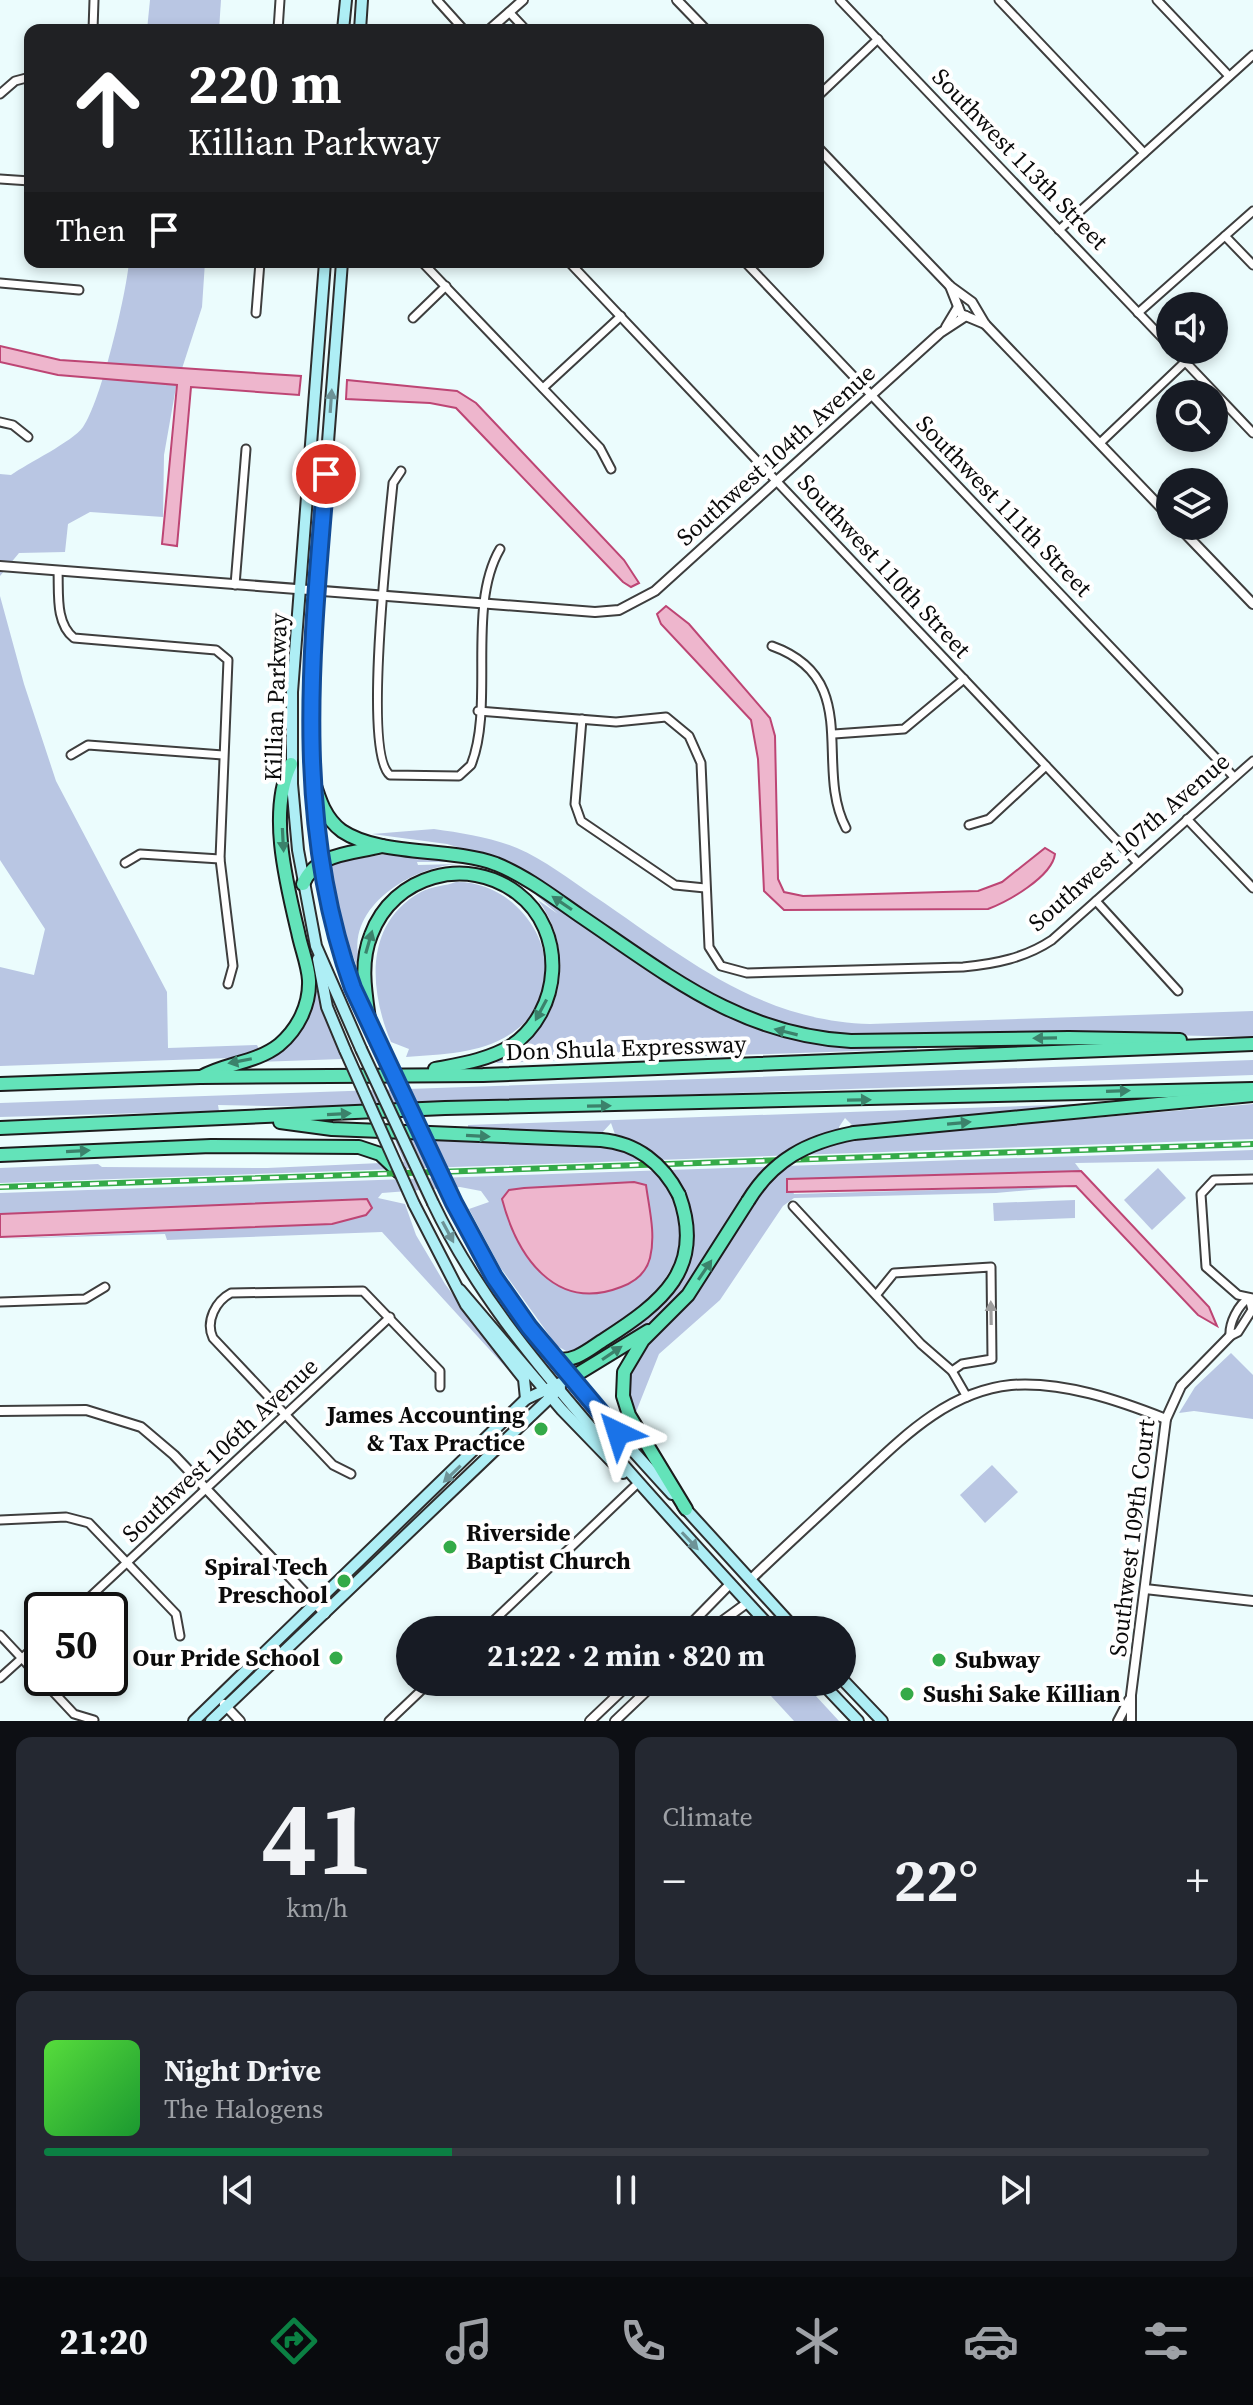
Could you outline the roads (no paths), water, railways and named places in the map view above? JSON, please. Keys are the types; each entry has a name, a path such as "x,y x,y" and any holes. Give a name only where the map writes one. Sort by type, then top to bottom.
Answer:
{"highway":[{"path":"200,1077 223,1064 250,1060 273,1049 294,1029 306,1004 308,976 290,898 283,839 282,782 291,764"},
{"path":"311,773 321,804 334,823 349,834 385,845 462,854 507,868 702,997 741,1018 784,1032 851,1041 1069,1038 1234,1044"},
{"path":"303,884 319,862 385,845"},
{"path":"369,1019 364,969 370,937 384,910 406,890 435,876 466,873 495,880 521,895 532,908 547,934 553,964 549,995 535,1022 513,1044 486,1058 410,1075"},
{"name":"Don Shula Expressway","path":"0,1084 965,1058 1253,1044"},
{"path":"0,1128 445,1108 1253,1089"},
{"path":"686,1509 629,1415 623,1396 629,1360 654,1328 688,1295 764,1178 792,1154 823,1140 854,1133 1253,1095"},
{"path":"261,1118 332,1129 601,1140 620,1143 649,1157 663,1170 679,1195 686,1220 687,1243 682,1265 668,1290 643,1314 576,1357 555,1359"},
{"path":"0,1155 300,1145 359,1147 387,1158 399,1172"},
{"path":"571,1378 654,1328"}],"main road":[{"path":"344,24 346,0"},
{"path":"360,24 362,0"},
{"name":"Killian Parkway","path":"325,268 292,692 291,764 303,884 316,946 433,1203 481,1289 552,1391"},
{"name":"Killian Parkway","path":"342,268 310,693 311,773 319,862 341,954 454,1203 494,1277 571,1378 783,1616"},
{"path":"316,946 327,1007 399,1172 466,1305 524,1379 526,1399"},
{"path":"460,1290 473,1300 552,1391 760,1616"},
{"path":"194,1721 289,1648 552,1391 571,1378"},
{"path":"213,1720 222,1702 280,1639 526,1399 552,1391"},
{"path":"280,1639 289,1648"},
{"path":"856,1694 882,1721"},
{"path":"834,1696 858,1721"},
{"path":"849,1712 862,1700"}],"street":[{"path":"93,24 94,0"},
{"path":"278,24 280,0"},
{"path":"437,0 459,24"},
{"path":"496,24 523,0"},
{"path":"677,0 700,24"},
{"name":"Southwest 113th Street","path":"840,0 1156,332"},
{"path":"999,0 1144,153"},
{"path":"1157,0 1229,76"},
{"path":"509,12 520,24"},
{"path":"824,90 878,39"},
{"path":"1059,230 1253,55"},
{"path":"0,94 15,81 24,79"},
{"path":"824,154 950,286 968,300 985,324 1156,502"},
{"path":"0,179 24,181"},
{"path":"1138,313 1253,211"},
{"path":"1225,236 1253,265"},
{"path":"256,313 260,268"},
{"path":"428,268 602,451 611,469"},
{"name":"Southwest 110th Street","path":"575,268 1138,863"},
{"name":"Southwest 111th Street","path":"751,268 1234,777"},
{"path":"0,283 79,290"},
{"path":"413,318 446,286"},
{"path":"950,286 959,307 967,316 985,324"},
{"path":"959,307 968,300"},
{"name":"Southwest 104th Avenue","path":"946,327 959,307"},
{"path":"967,316 975,308"},
{"path":"543,388 621,316"},
{"name":"Southwest 104th Avenue","path":"485,602 601,612 630,606 655,591 946,327 967,316"},
{"path":"1100,443 1183,364"},
{"name":"Southwest 113th Street","path":"1187,364 1253,433"},
{"path":"0,422 13,425 28,437"},
{"path":"235,585 246,449"},
{"path":"401,471 393,483 382,594 380,755 382,767 390,775 459,776 469,768 475,755 485,602 491,564 500,549"},
{"path":"1191,540 1253,604"},
{"path":"0,566 485,602"},
{"path":"58,571 60,610 70,635 85,641 216,650 224,655 230,674 223,755 220,859 233,966 228,984"},
{"path":"772,646 792,653 817,682 829,703 834,734 837,811 846,828"},
{"path":"834,734 904,729 964,679"},
{"path":"478,711 582,719 616,722 662,716 682,728 700,756 705,888 675,885 584,824 575,804 582,719"},
{"path":"71,755 88,745 223,755"},
{"name":"Southwest 107th Avenue","path":"705,888 709,947 721,966 747,973 992,964 1049,942 1253,761"},
{"path":"969,825 989,819 1046,766"},
{"path":"1187,819 1253,888"},
{"path":"125,863 140,854 220,859"},
{"path":"1096,901 1178,991"},
{"path":"1251,1298 1238,1295 1205,1265 1201,1194 1214,1180 1253,1179"},
{"path":"793,1206 927,1350 952,1371 967,1397"},
{"path":"877,1294 894,1273 991,1267 992,1359 962,1364 952,1371"},
{"path":"0,1302 85,1299 105,1287"},
{"path":"351,1474 333,1465 211,1336 214,1312 219,1301 230,1293 365,1292 440,1371 440,1387"},
{"name":"Southwest 109th Court","path":"1131,1721 1131,1695 1166,1419 1181,1386 1230,1336 1238,1332 1252,1310 1251,1298"},
{"name":"Southwest 106th Avenue","path":"97,1592 390,1317"},
{"path":"750,1580 916,1427 967,1397 1003,1386 1046,1385 1085,1393 1166,1419"},
{"path":"0,1411 71,1409 118,1417 155,1437 325,1614"},
{"path":"499,1616 637,1484"},
{"path":"0,1520 66,1517 83,1520 176,1614 180,1636"},
{"path":"699,1616 730,1584"},
{"path":"1145,1589 1253,1601"},
{"path":"729,1616 747,1603"},
{"path":"0,1635 74,1714 94,1720"},
{"path":"0,1678 24,1655"},
{"path":"1118,1721 1131,1695"},
{"path":"389,1721 415,1696"},
{"path":"590,1721 616,1696"},
{"path":"615,1721 641,1696"},
{"path":"222,1702 240,1721"},
{"path":"205,1710 213,1720"}],"railway":[{"path":"0,1187 1253,1144"}],"place":[{"name":"James Accounting & Tax Practice","path":"541,1429"},
{"name":"Riverside Baptist Church","path":"450,1547"},
{"name":"Spiral Tech Preschool","path":"344,1581"},
{"name":"Our Pride School","path":"336,1658"},
{"name":"Subway","path":"939,1660"},
{"name":"Sushi Sake Killian","path":"907,1694"}]}
